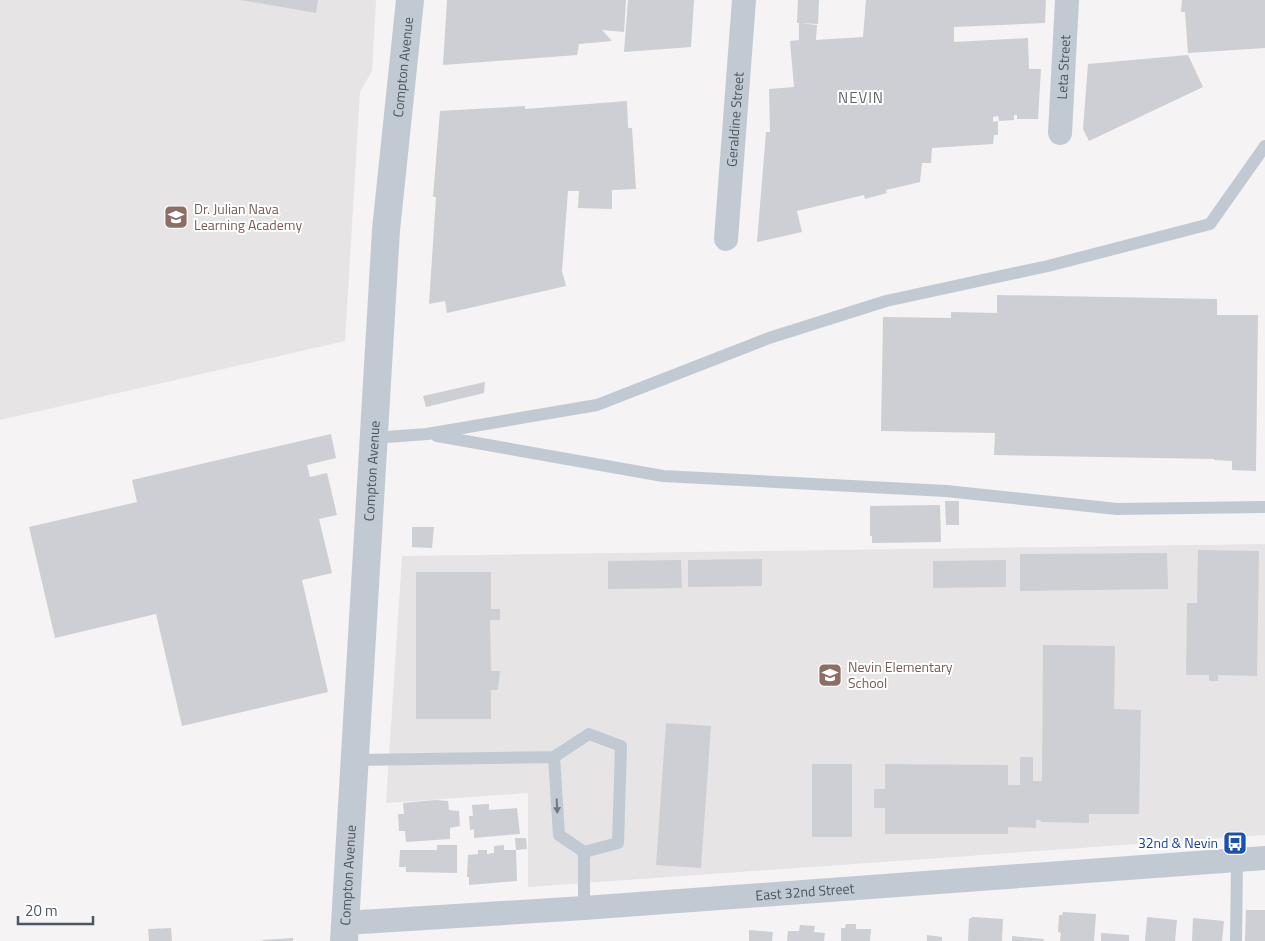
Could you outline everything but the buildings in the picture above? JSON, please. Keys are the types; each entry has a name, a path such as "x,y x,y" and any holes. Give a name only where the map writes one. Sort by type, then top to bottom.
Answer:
{"street":[{"name":"Compton Avenue","path":"344,932 386,230 410,0"},
{"name":"Geraldine Street","path":"726,239 744,0"},
{"name":"Leta Street","path":"1060,133 1067,0"},
{"name":"East 32nd Street","path":"344,932 584,908 1265,858"}],"lane":[{"path":"373,438 427,434 597,406 769,338 886,301 1048,266 1210,224 1265,146"},
{"path":"427,434 663,476 946,491 1117,509 1265,507"},
{"path":"355,760 554,757 589,734 621,746 618,843 584,852 558,835 554,757"},
{"path":"584,852 584,908"},
{"path":"1236,941 1237,861"}],"shaded area":[{"name":"Dr. Julian Nava Learning Academy","path":"0,0 376,0 372,71 360,92 345,341 0,420"},
{"name":"Nevin Elementary School","path":"1265,544 1265,835 528,887 528,793 386,803 402,556"}],"place":[{"name":"Dr. Julian Nava Learning Academy","path":"176,217"},
{"name":"Nevin Elementary School","path":"830,675"},
{"name":"32nd & Nevin","path":"1235,843"}],"district":[{"name":"NEVIN","path":"861,98"}]}
